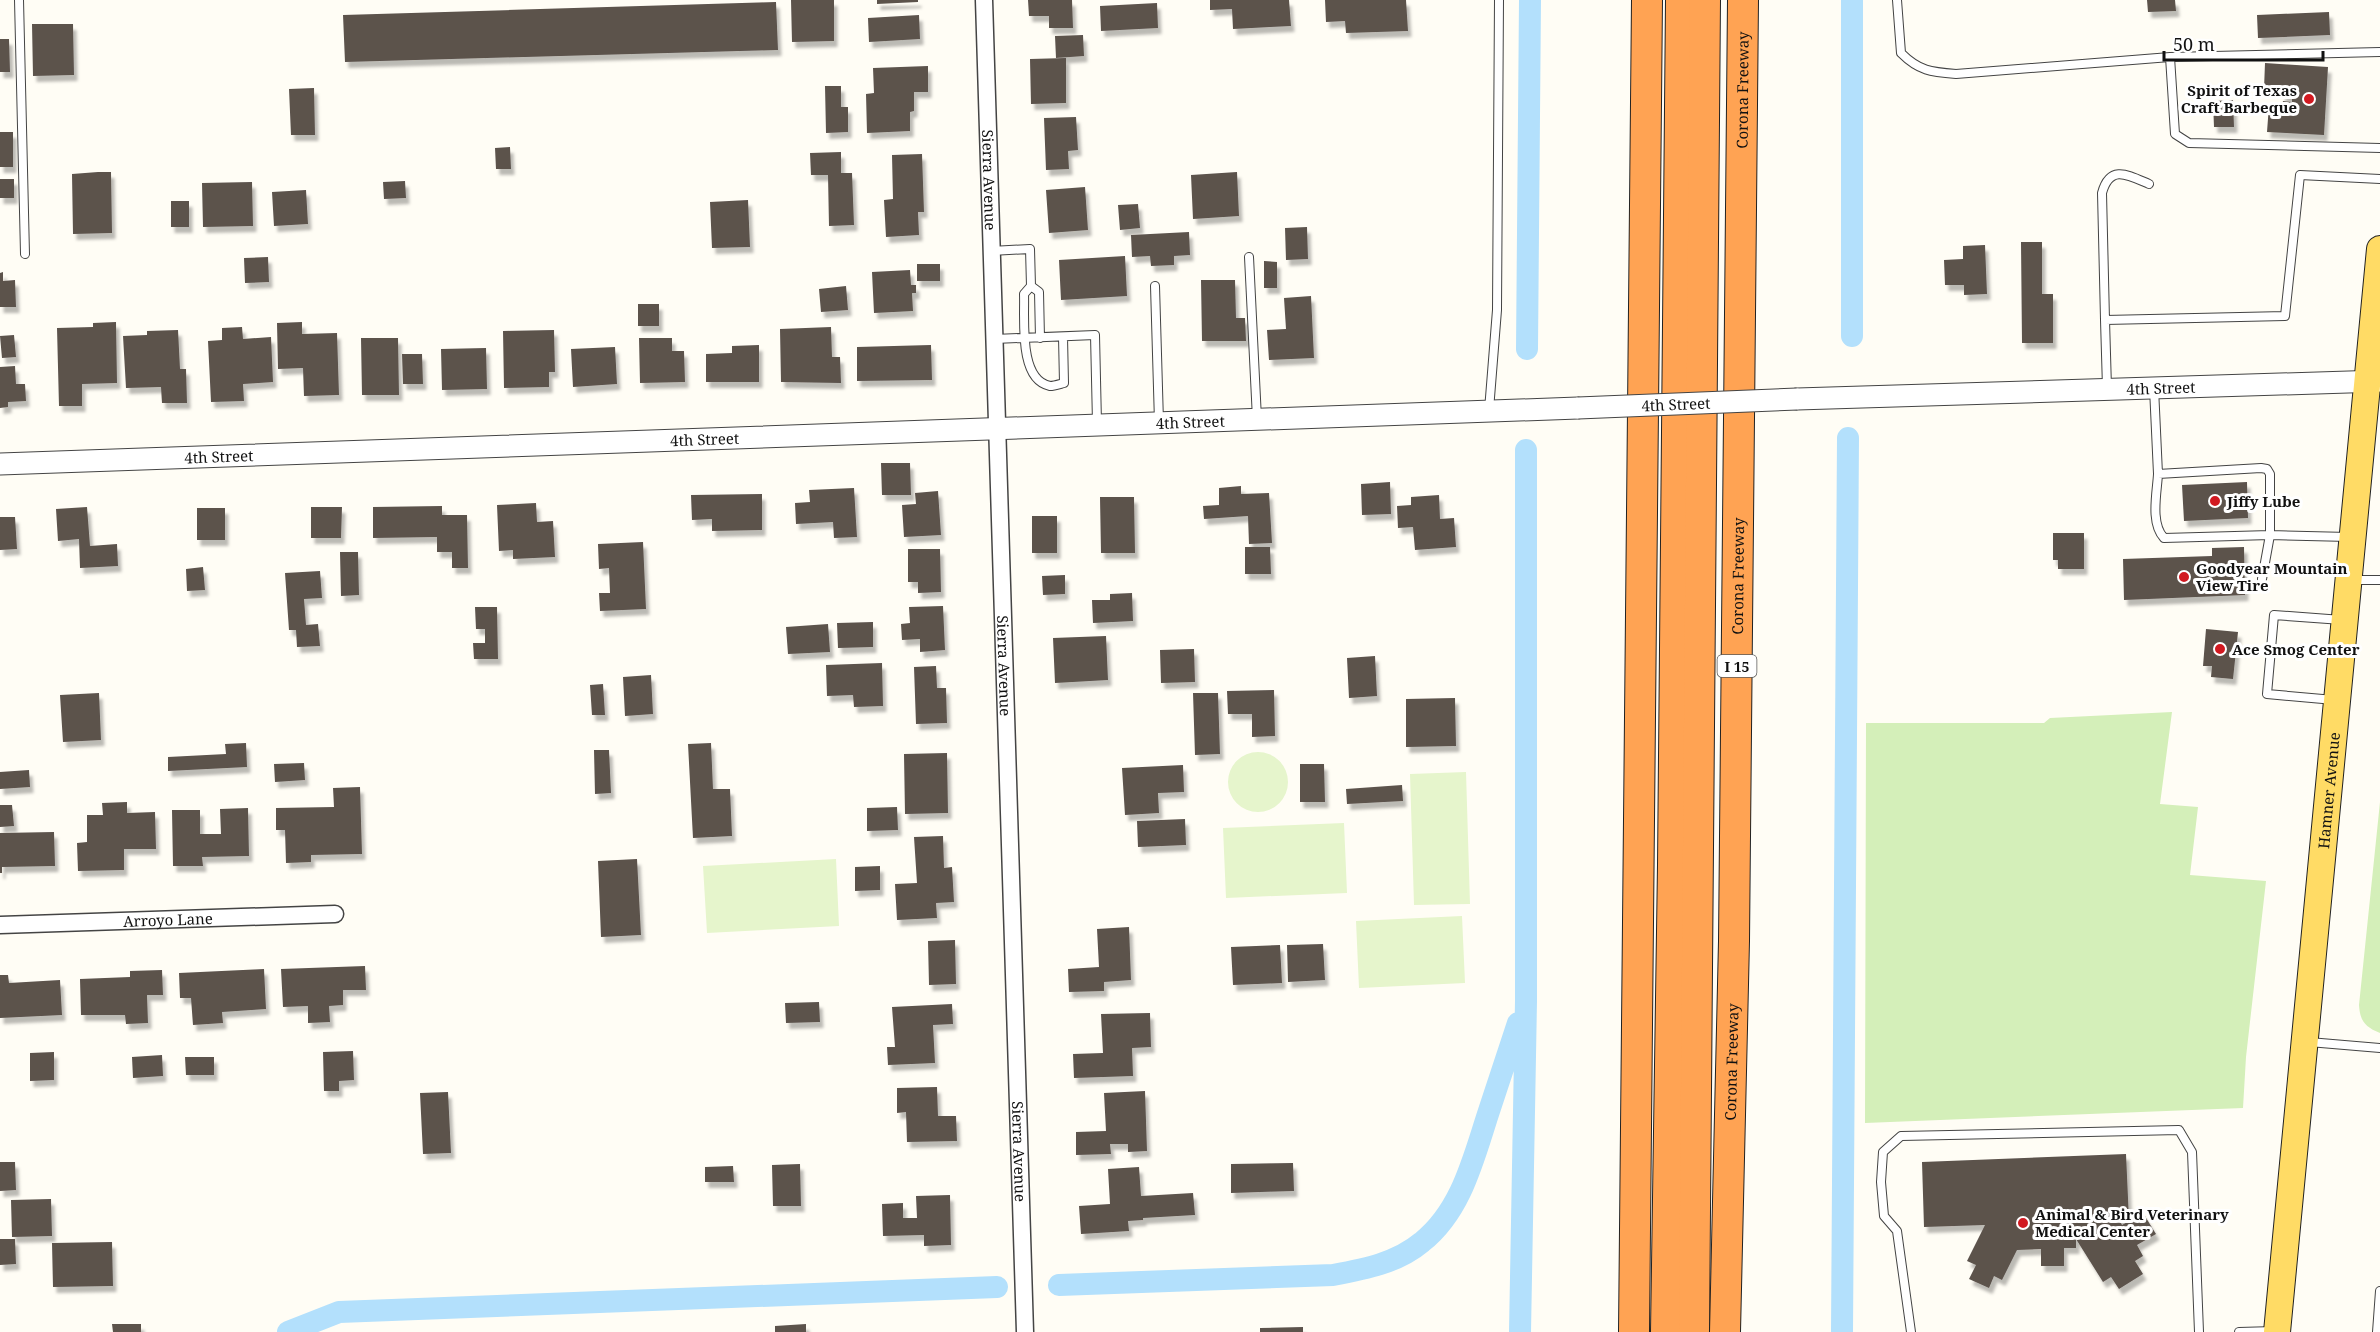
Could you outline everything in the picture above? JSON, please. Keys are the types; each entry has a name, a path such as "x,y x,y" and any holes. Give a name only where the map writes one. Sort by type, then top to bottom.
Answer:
{"highway":[{"path":"1634,1332 1647,0"},
{"path":"1666,1332 1681,0"},
{"path":"1694,1332 1705,0"},
{"name":"Corona Freeway","path":"1725,1332 1734,941 1743,0"}],"main road":[{"name":"Hamner Avenue","path":"2277,1332 2353,537 2374,381 2380,249"}],"street":[{"name":"Sierra Avenue","path":"984,0 1025,1332"},
{"name":"4th Street","path":"0,464 1797,399 2374,381"},
{"name":"Arroyo Lane","path":"0,925 335,914"}],"lane":[{"path":"19,0 25,254"},
{"path":"1494,411 1499,0"},
{"path":"1897,0 1901,53 1912,64 1930,72 1956,74 2170,57 2380,52"},
{"path":"2170,57 2175,134 2189,143 2380,147"},
{"path":"2107,389 2102,194 2105,182 2110,176 2121,174 2149,184"},
{"path":"2105,320 2285,316 2300,174 2380,179"},
{"path":"991,251 1030,249 1031,286 1024,294 1027,364 1036,379 1050,386 1064,383 1063,337"},
{"path":"1249,257 1257,419"},
{"path":"1031,286 1038,292 1040,338"},
{"path":"1155,286 1159,422"},
{"path":"994,339 1095,336 1097,425"},
{"path":"2154,388 2158,474 2156,521 2158,531 2164,538 2353,537"},
{"path":"2158,474 2267,469 2270,474 2270,536 2262,579"},
{"path":"2349,580 2380,580"},
{"path":"2337,700 2267,694 2274,615 2345,620"},
{"path":"2305,1041 2380,1048"},
{"path":"1911,1332 1897,1231 1884,1216 1881,1182 1883,1152 1902,1136 2180,1130 2192,1152 2199,1332"},
{"path":"2377,1332 2380,1292"},
{"path":"2239,1332 2277,1332"}],"green space":[{"path":"2172,712 2160,804 2198,807 2190,875 2266,881 2246,1057 2243,1108 1865,1123 1866,723 2044,723 2050,718"},
{"path":"1252,752 1264,752 1275,757 1283,765 1288,782 1286,794 1275,807 1264,812 1252,812 1241,807 1233,799 1228,788 1228,776 1233,765 1241,757"},
{"path":"1466,772 1470,904 1414,905 1410,774"},
{"path":"2380,802 2380,1033 2364,1023 2359,1005"},
{"path":"1344,823 1347,893 1226,898 1223,828"},
{"path":"836,859 839,926 707,933 703,866"},
{"path":"1462,916 1465,983 1359,988 1356,921"}],"building":[{"path":"791,0 834,0 834,41 792,42"},
{"path":"877,0 918,0 918,2 877,4"},
{"path":"1028,0 1072,0 1073,28 1049,28 1049,16 1029,16"},
{"path":"1210,0 1289,0 1291,26 1233,29 1232,9 1210,10"},
{"path":"1325,0 1406,0 1408,31 1346,33 1345,21 1326,22"},
{"path":"2147,0 2175,0 2176,11 2148,12"},
{"path":"776,2 778,50 345,62 343,15"},
{"path":"1157,3 1158,28 1101,31 1100,6"},
{"path":"2329,12 2330,35 2258,38 2257,15"},
{"path":"919,15 920,39 869,42 868,18"},
{"path":"32,24 73,24 74,75 33,76"},
{"path":"1083,35 1084,56 1056,58 1055,36"},
{"path":"0,39 9,39 10,72 0,72"},
{"path":"1066,58 1066,103 1031,104 1030,59"},
{"name":"Spirit of Texas Craft Barbeque","path":"2265,63 2328,67 2324,135 2267,132 2269,105 2282,106 2283,101 2292,102 2292,98 2282,97 2282,90 2264,89"},
{"path":"928,66 928,92 914,92 914,111 910,112 910,131 867,133 866,94 874,93 873,68"},
{"path":"825,86 841,86 841,107 848,107 848,132 826,133"},
{"path":"314,88 315,135 291,135 289,89"},
{"path":"2233,100 2234,127 2214,127 2213,101"},
{"path":"1076,117 1078,150 1068,151 1069,169 1046,170 1044,118"},
{"path":"0,132 13,132 13,167 0,167"},
{"path":"510,147 511,169 496,169 495,148"},
{"path":"841,152 841,173 852,173 854,225 829,226 828,175 811,175 810,153"},
{"path":"922,154 924,212 918,212 919,235 886,237 884,200 893,199 892,155"},
{"path":"111,172 112,233 73,234 72,174"},
{"path":"1237,172 1239,216 1193,219 1191,175"},
{"path":"0,179 14,179 14,198 0,198"},
{"path":"405,181 406,198 384,199 383,182"},
{"path":"252,182 253,226 203,227 202,183"},
{"path":"1085,187 1088,230 1049,233 1046,190"},
{"path":"306,190 308,224 274,226 272,192"},
{"path":"748,200 750,247 712,248 710,202"},
{"path":"171,201 189,201 189,227 171,227"},
{"path":"1138,204 1140,228 1120,230 1118,205"},
{"path":"1307,227 1308,259 1286,260 1285,228"},
{"path":"1189,232 1190,255 1174,256 1174,265 1151,266 1150,256 1132,257 1131,235"},
{"path":"2021,242 2042,242 2042,294 2053,294 2053,343 2022,343"},
{"path":"1985,245 1987,294 1964,295 1964,285 1945,285 1944,260 1963,259 1963,246"},
{"path":"1125,256 1127,296 1061,300 1059,260"},
{"path":"268,257 269,282 245,283 244,258"},
{"path":"1264,261 1277,262 1277,288 1264,288"},
{"path":"917,264 940,264 940,281 917,281"},
{"path":"910,270 911,285 916,285 916,293 912,293 913,311 874,313 872,272"},
{"path":"3,272 3,281 15,280 16,307 0,307 0,273"},
{"path":"1201,280 1235,280 1236,318 1245,318 1246,341 1202,341"},
{"path":"846,286 848,310 821,312 819,289"},
{"path":"1311,296 1314,358 1269,360 1267,330 1286,329 1284,298"},
{"path":"638,304 659,304 659,326 638,326"},
{"path":"116,322 117,383 82,384 82,406 59,406 57,328 93,327 93,323"},
{"path":"302,322 302,334 337,333 339,395 304,396 303,368 278,369 277,323"},
{"path":"242,327 243,339 271,337 273,382 243,384 244,401 211,402 208,341 222,340 222,328"},
{"path":"831,327 832,357 840,357 841,383 781,382 780,329"},
{"path":"178,330 180,369 186,369 187,403 162,403 161,387 126,388 123,336 147,335 147,331"},
{"path":"554,330 555,372 549,372 549,387 504,388 503,331"},
{"path":"14,335 16,357 2,358 0,336"},
{"path":"361,338 398,338 399,395 362,395"},
{"path":"639,338 672,338 672,351 684,351 685,382 640,383"},
{"path":"759,345 759,382 706,382 706,354 732,353 732,346"},
{"path":"931,345 932,380 857,381 857,347"},
{"path":"615,347 617,384 573,387 571,349"},
{"path":"486,348 487,389 442,390 441,349"},
{"path":"402,354 422,354 423,384 403,384"},
{"path":"15,366 16,384 25,384 26,401 8,402 8,407 0,408 0,367"},
{"path":"881,463 910,463 911,495 882,495"},
{"path":"1390,482 1391,514 1362,515 1361,484"},
{"name":"Jiffy Lube","path":"2247,482 2248,518 2184,521 2182,485"},
{"path":"1241,486 1241,494 1269,493 1272,543 1249,544 1248,516 1204,519 1203,506 1219,505 1219,488"},
{"path":"854,488 857,537 834,538 833,522 796,524 795,503 810,502 809,490"},
{"path":"938,491 941,535 904,537 902,505 916,504 915,493"},
{"path":"762,494 762,530 712,531 712,519 692,520 691,495"},
{"path":"1439,495 1440,519 1454,518 1456,547 1415,550 1413,527 1398,528 1397,506 1411,505 1411,497"},
{"path":"1100,497 1134,497 1135,553 1101,553"},
{"path":"536,503 537,522 553,521 555,557 513,559 513,550 499,551 497,505"},
{"path":"442,506 442,515 467,515 468,568 452,568 452,552 437,552 437,537 373,538 373,507"},
{"path":"87,507 90,546 117,544 118,566 80,568 79,539 58,541 56,509"},
{"path":"311,507 342,507 341,538 311,538"},
{"path":"197,508 225,508 225,540 197,540"},
{"path":"1032,516 1057,516 1057,553 1032,553"},
{"path":"0,517 15,517 17,549 0,550"},
{"path":"2053,533 2084,533 2084,569 2058,569 2058,560 2053,560"},
{"path":"643,542 646,609 600,611 599,593 610,593 609,568 599,569 598,544"},
{"path":"1245,547 1270,547 1271,574 1245,574"},
{"name":"Goodyear Mountain View Tire","path":"2244,547 2245,595 2124,600 2123,559 2212,556 2212,548"},
{"path":"908,549 940,549 941,592 918,593 918,582 908,582"},
{"path":"340,552 358,552 359,595 341,596"},
{"path":"203,567 205,590 187,591 186,569"},
{"path":"320,571 322,598 304,599 306,625 318,624 320,646 297,647 296,630 289,630 285,573"},
{"path":"1065,575 1065,594 1043,595 1042,576"},
{"path":"1132,593 1133,621 1093,623 1092,600 1110,600 1110,594"},
{"path":"943,606 945,650 920,652 920,639 902,640 901,624 910,623 909,607"},
{"path":"475,607 497,607 498,659 474,659 473,643 485,643 485,629 476,629"},
{"path":"873,622 873,647 838,648 837,623"},
{"path":"828,624 830,652 788,654 786,627"},
{"name":"Ace Smog Center","path":"2206,629 2238,632 2233,679 2211,677 2212,666 2203,666"},
{"path":"1106,636 1108,680 1055,683 1053,638"},
{"path":"1194,649 1195,682 1161,683 1160,650"},
{"path":"1375,656 1377,696 1349,698 1347,658"},
{"path":"882,663 883,706 854,707 853,695 827,696 826,665"},
{"path":"936,666 937,688 946,688 947,723 916,724 914,667"},
{"path":"651,675 653,714 625,716 623,677"},
{"path":"603,684 605,715 592,715 590,685"},
{"path":"1274,690 1275,736 1252,737 1252,714 1228,714 1227,691"},
{"path":"99,693 101,740 63,742 60,695"},
{"path":"1193,693 1218,693 1220,754 1195,755"},
{"path":"1455,698 1456,746 1406,747 1406,699"},
{"path":"246,743 247,767 168,771 168,757 226,754 225,744"},
{"path":"711,743 713,789 730,789 732,836 693,838 688,744"},
{"path":"594,750 609,750 611,793 595,794"},
{"path":"947,753 948,813 905,814 904,754"},
{"path":"304,763 305,780 275,782 274,764"},
{"path":"1300,764 1324,764 1325,802 1300,802"},
{"path":"1183,765 1184,792 1158,793 1159,813 1125,815 1122,768"},
{"path":"29,770 30,787 0,789 0,772"},
{"path":"1402,785 1403,801 1347,804 1346,789"},
{"path":"360,787 362,854 311,855 311,862 286,863 285,830 276,830 276,808 334,807 333,788"},
{"path":"127,802 127,813 155,812 156,849 124,849 124,870 78,871 77,843 87,842 87,815 103,815 102,803"},
{"path":"0,805 12,805 14,826 0,827"},
{"path":"897,807 898,830 867,831 867,808"},
{"path":"248,808 249,856 202,857 203,866 173,866 172,810 200,810 200,834 221,834 220,809"},
{"path":"1185,819 1186,845 1138,847 1137,821"},
{"path":"54,832 55,866 2,867 2,873 0,873 0,833"},
{"path":"943,836 944,868 952,867 954,902 936,903 937,918 897,920 895,884 917,883 914,837"},
{"path":"637,859 641,935 601,937 598,861"},
{"path":"880,866 880,890 855,891 855,867"},
{"path":"1129,927 1131,980 1104,982 1104,991 1069,992 1068,969 1099,967 1097,929"},
{"path":"955,940 956,984 929,985 928,941"},
{"path":"1323,944 1325,980 1288,982 1287,945"},
{"path":"1280,945 1282,983 1233,985 1231,947"},
{"path":"365,966 366,990 343,990 343,1005 329,1006 330,1022 308,1023 308,1006 283,1007 281,969"},
{"path":"264,969 266,1009 222,1012 223,1023 193,1025 191,998 180,998 179,973"},
{"path":"162,970 163,995 147,995 148,1023 126,1024 125,1015 81,1015 80,979 130,977 130,971"},
{"path":"0,975 8,975 9,983 60,980 62,1015 0,1018"},
{"path":"819,1002 820,1022 786,1023 785,1003"},
{"path":"952,1004 953,1024 933,1025 935,1063 888,1065 887,1047 895,1047 892,1007"},
{"path":"1150,1013 1151,1047 1132,1048 1133,1076 1074,1078 1073,1054 1103,1053 1101,1014"},
{"path":"353,1051 354,1080 339,1081 339,1091 324,1091 323,1052"},
{"path":"54,1052 54,1080 30,1081 30,1053"},
{"path":"162,1055 163,1076 133,1078 132,1057"},
{"path":"185,1057 214,1057 214,1075 186,1075"},
{"path":"937,1087 938,1116 956,1116 957,1141 907,1142 906,1112 897,1113 897,1088"},
{"path":"1145,1091 1147,1151 1128,1152 1128,1144 1110,1144 1111,1154 1076,1155 1076,1132 1106,1131 1104,1093"},
{"path":"448,1092 451,1153 423,1154 420,1093"},
{"name":"Animal & Bird Veterinary Medical Center","path":"2126,1154 2129,1220 2120,1221 2122,1225 2143,1213 2156,1234 2137,1245 2143,1256 2135,1261 2143,1274 2119,1289 2111,1277 2103,1282 2076,1239 2076,1248 2064,1248 2064,1266 2041,1266 2041,1249 2017,1250 2002,1280 1994,1276 1989,1288 1969,1279 1976,1265 1967,1261 1985,1225 1924,1227 1922,1162"},
{"path":"0,1162 15,1162 16,1190 0,1191"},
{"path":"1293,1163 1294,1191 1231,1193 1231,1164"},
{"path":"800,1164 801,1206 773,1206 772,1165"},
{"path":"733,1166 734,1182 705,1182 705,1167"},
{"path":"1139,1167 1141,1196 1193,1193 1195,1215 1143,1218 1143,1220 1128,1221 1129,1231 1081,1234 1079,1206 1110,1204 1108,1169"},
{"path":"950,1195 951,1245 924,1246 924,1235 883,1236 882,1204 903,1203 903,1218 917,1218 916,1196"},
{"path":"51,1199 52,1236 12,1237 11,1200"},
{"path":"0,1239 15,1239 16,1264 0,1265"},
{"path":"112,1242 113,1286 53,1287 52,1243"},
{"path":"112,1324 141,1324 141,1332 113,1332"},
{"path":"806,1324 806,1332 775,1332 775,1326"},
{"path":"1303,1327 1303,1332 1260,1332 1260,1328"}],"waterway":[{"path":"1527,349 1530,0"},
{"path":"1852,0 1852,336"},
{"path":"1842,1332 1848,438"},
{"path":"1520,1332 1526,1001 1526,450"},
{"path":"1059,1285 1333,1275 1369,1267 1402,1255 1422,1242 1435,1229 1456,1200 1471,1167 1518,1023"},
{"path":"288,1332 339,1312 997,1287"}],"place":[{"name":"Spirit of Texas Craft Barbeque","path":"2309,99"},
{"name":"Jiffy Lube","path":"2215,501"},
{"name":"Goodyear Mountain View Tire","path":"2184,577"},
{"name":"Ace Smog Center","path":"2220,649"},
{"name":"Animal & Bird Veterinary Medical Center","path":"2023,1223"}]}
